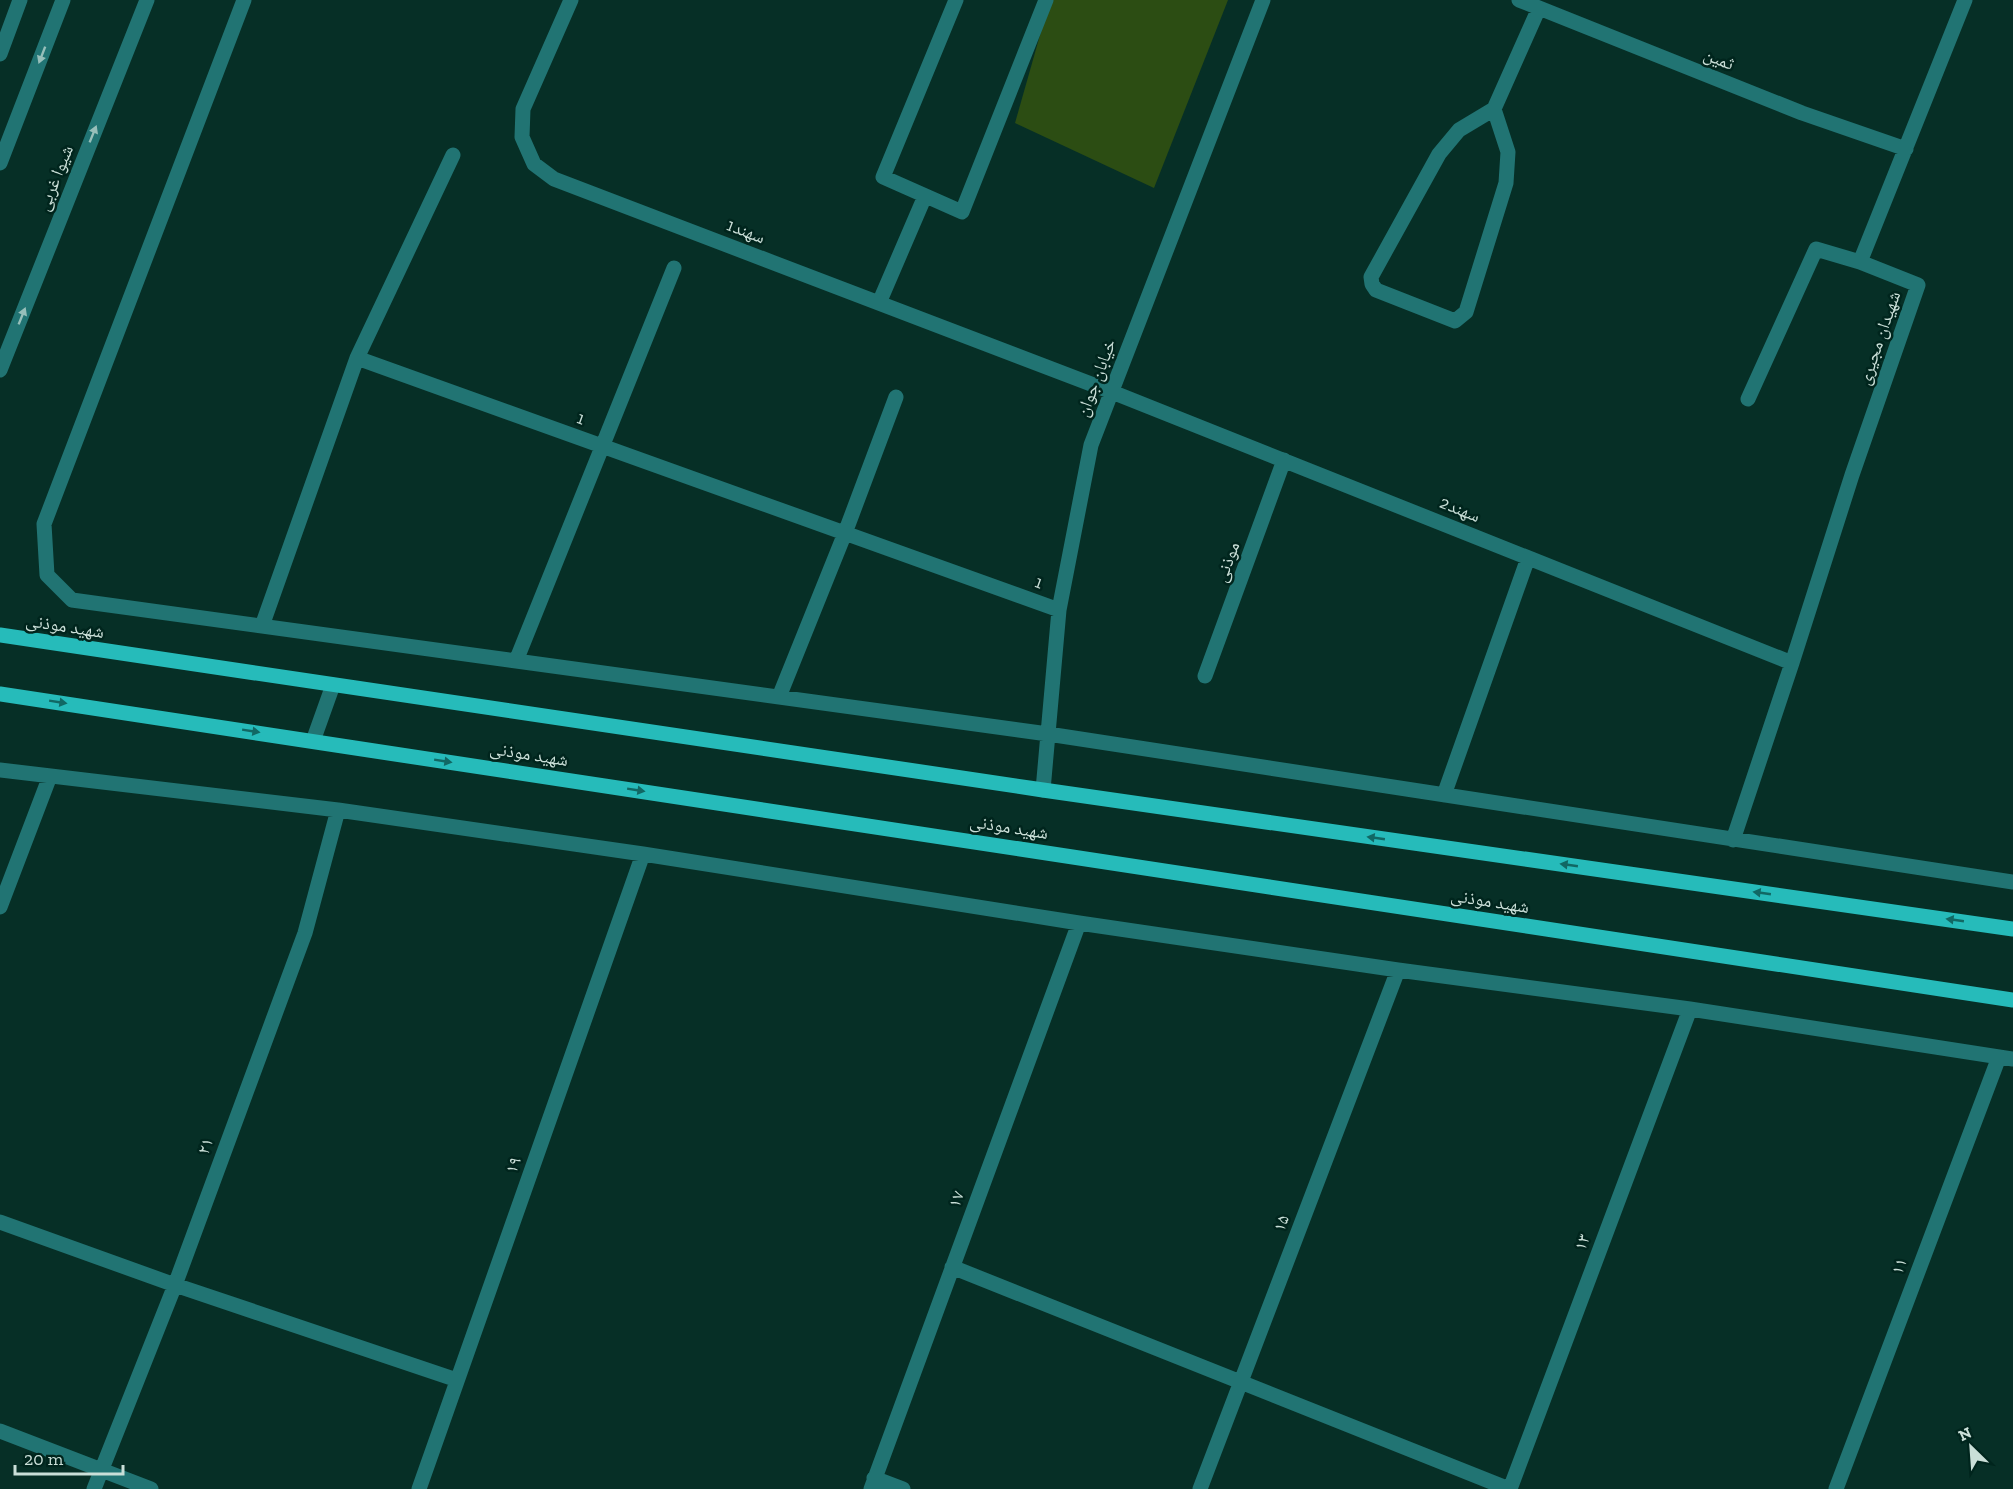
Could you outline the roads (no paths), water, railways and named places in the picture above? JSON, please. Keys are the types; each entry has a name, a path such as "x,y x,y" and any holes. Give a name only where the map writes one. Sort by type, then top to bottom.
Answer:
{"main road":[{"name":"شهید موذنی","path":"0,635 1043,790 2013,929"},
{"name":"شهید موذنی","path":"0,694 2013,1000"}],"street":[{"path":"0,54 20,0"},
{"path":"0,163 63,0"},
{"name":"شیوا غربی","path":"0,370 147,0"},
{"path":"244,0 44,524 47,574 72,600 1048,734 2013,882"},
{"name":"1سهند","path":"572,0 523,109 522,137 534,164 554,179 1112,392"},
{"path":"956,0 883,177 962,212 1046,0"},
{"name":"خیابان جوان","path":"1043,790 1059,610 1091,445 1263,0"},
{"name":"ثمین","path":"1520,0 1802,113 1906,149"},
{"path":"1748,399 1816,249 1860,262 1965,0"},
{"path":"1494,109 1508,152 1506,183 1466,312 1455,321 1376,290 1371,277 1439,154 1459,130 1494,109 1539,8"},
{"path":"262,626 357,358 453,155"},
{"path":"879,303 925,196"},
{"name":"شهیدان مجیری","path":"1792,663 1852,475 1918,285 1860,262"},
{"path":"516,661 674,268"},
{"name":"1","path":"357,358 1059,610"},
{"name":"2سهند","path":"1112,392 1792,663"},
{"path":"779,697 897,397"},
{"name":"موذنی","path":"1205,676 1284,460"},
{"path":"1444,795 1528,558"},
{"path":"1733,840 1792,663"},
{"path":"313,741 333,685"},
{"path":"0,770 338,810 643,854 1079,924 1690,1009 2006,1058"},
{"path":"0,907 50,776"},
{"name":"۲۱","path":"94,1489 175,1286 305,933 338,810"},
{"name":"۱۹","path":"419,1489 643,854"},
{"name":"۱۷","path":"873,1484 1079,924"},
{"name":"۱۵","path":"1200,1489 1398,970"},
{"name":"۱۳","path":"1510,1489 1690,1009"},
{"name":"۱۱","path":"1836,1489 2006,1058"},
{"path":"0,1222 175,1286 457,1380"},
{"path":"952,1267 1510,1489"},
{"path":"0,1431 151,1489"},
{"path":"873,1484 903,1489"}]}
